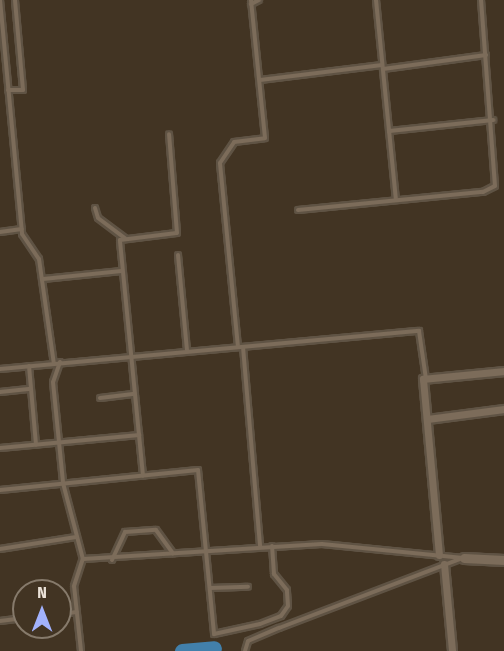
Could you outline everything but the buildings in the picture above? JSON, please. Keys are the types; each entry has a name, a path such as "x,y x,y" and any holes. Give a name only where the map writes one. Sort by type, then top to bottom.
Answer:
{"street":[{"path":"439,555 427,419 426,379 504,370"},
{"path":"427,419 504,409"},
{"path":"464,558 504,560"},
{"path":"444,564 452,651"}],"lane":[{"path":"0,0 22,229 39,259 54,364"},
{"path":"8,90 23,90 15,0"},
{"path":"259,0 251,2 265,138 234,142 220,163 241,347 260,547"},
{"path":"376,0 396,200"},
{"path":"298,210 483,192 495,186 493,120 481,0"},
{"path":"259,80 267,75 382,67 486,55"},
{"path":"0,64 6,64"},
{"path":"389,131 493,120"},
{"path":"143,476 120,240 177,233 169,134"},
{"path":"95,208 98,218 125,238"},
{"path":"0,231 22,229"},
{"path":"177,255 187,351"},
{"path":"43,279 122,271"},
{"path":"0,369 418,331 426,379"},
{"path":"60,362 53,382 63,483 83,559 74,586 81,651"},
{"path":"29,366 36,445"},
{"path":"0,392 31,389"},
{"path":"100,398 135,394"},
{"path":"0,448 139,435"},
{"path":"0,490 198,470 214,634 281,616 288,606 287,590 274,574 272,546"},
{"path":"112,560 125,532 156,530 173,554"},
{"path":"0,549 76,537"},
{"path":"83,559 112,560 272,546 349,546 464,558"},
{"path":"244,651 258,637 464,558"},
{"path":"210,588 248,587"},
{"path":"72,613 77,612"}],"waterway":[{"path":"182,651 214,648"}]}
